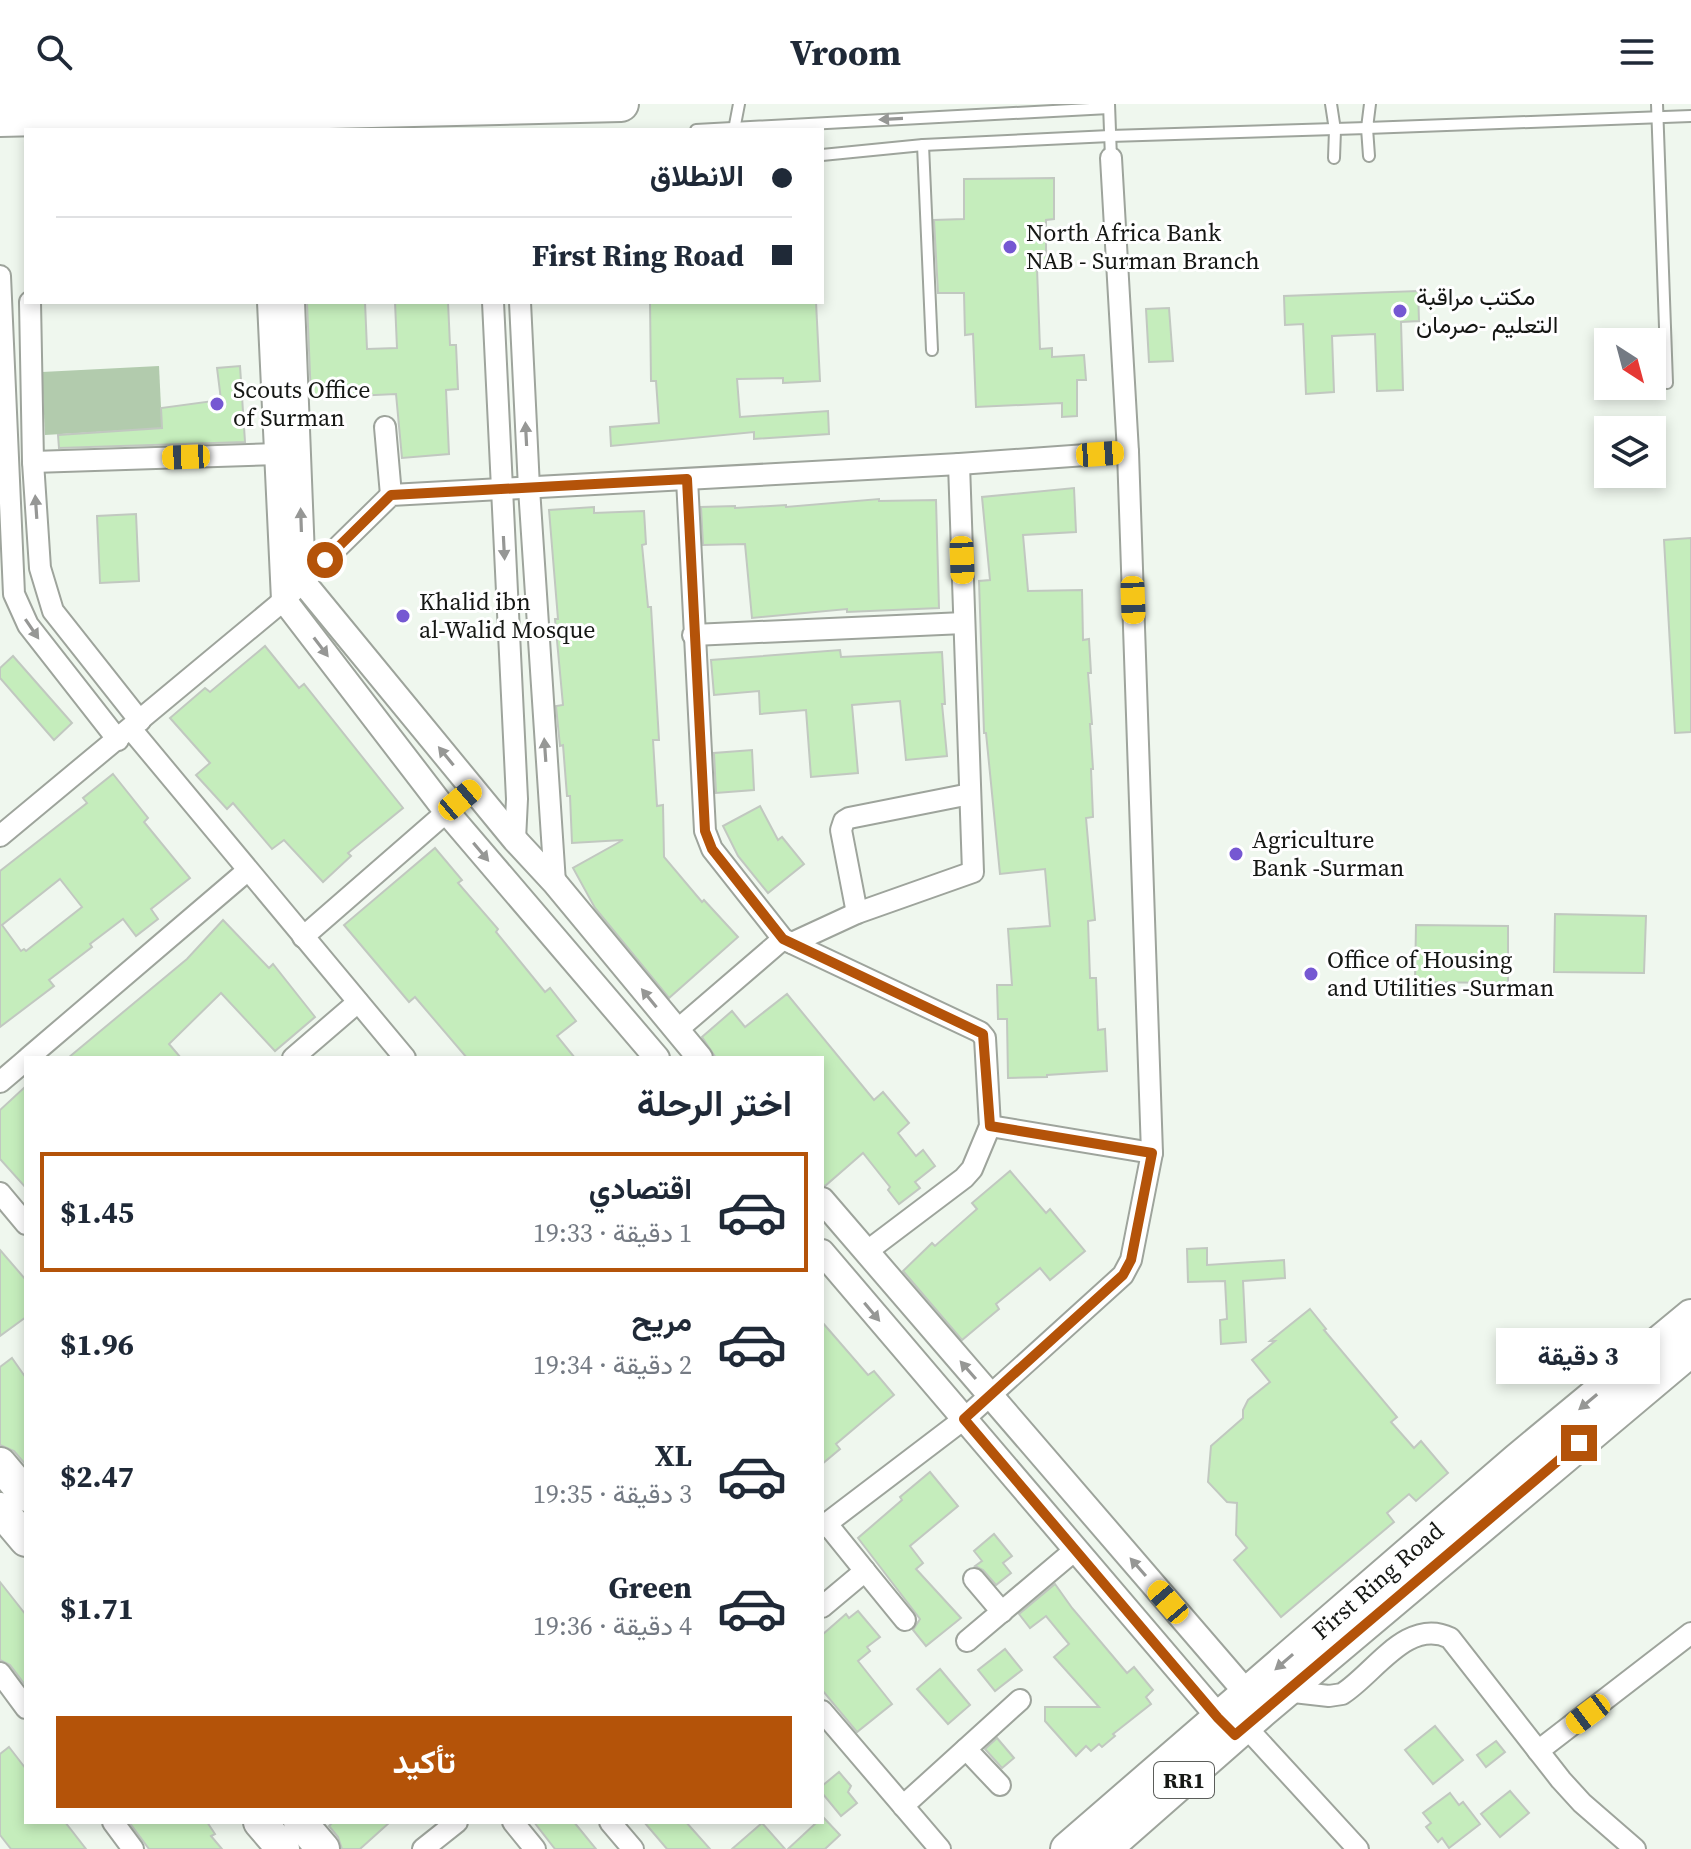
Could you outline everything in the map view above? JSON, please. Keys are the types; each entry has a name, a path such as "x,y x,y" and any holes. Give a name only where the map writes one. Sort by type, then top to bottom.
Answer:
{"highway":[{"path":"18,122 573,112 621,104"}],"main road":[{"name":"First Ring Road","path":"1105,1849 1517,1460 1691,1316"},
{"name":"First Ring Road","path":"1067,1849 1249,1713 1691,1350"},
{"path":"0,1464 24,1493"},
{"path":"0,1509 24,1538"},
{"path":"262,1824 283,1849"},
{"path":"302,1824 323,1849"}],"street":[{"path":"905,1620 824,1525 964,1419 1123,1275 1129,1267 1152,1153 1128,452 1111,158"},
{"path":"0,276 7,594 28,625 130,730 403,1056"},
{"path":"30,304 33,462 40,568 53,611 130,730"},
{"path":"270,304 284,600 446,811 655,1056"},
{"path":"292,304 303,582 698,1056"},
{"path":"493,304 517,799 515,840"},
{"path":"520,304 555,883"},
{"path":"385,427 391,495"},
{"path":"0,836 284,600 391,495 1128,452"},
{"path":"33,462 278,454"},
{"path":"676,1031 788,941 857,913 970,875 974,868 959,464"},
{"path":"687,479 706,838 788,941 983,1034 990,1126 969,1174 866,1252"},
{"path":"5,555 40,554"},
{"path":"693,635 964,623"},
{"path":"303,937 473,789"},
{"path":"857,913 841,830 844,821 970,794"},
{"path":"517,799 548,797"},
{"path":"31,1056 247,871"},
{"path":"295,1056 358,1002"},
{"path":"0,1082 24,1062"},
{"path":"990,1126 1152,1153"},
{"path":"0,1193 24,1222"},
{"path":"824,1202 990,1395 1358,1849"},
{"path":"824,1254 1075,1550 1249,1713"},
{"path":"967,1641 1075,1550"},
{"path":"824,1605 865,1571"},
{"path":"974,1579 1002,1612"},
{"path":"1249,1713 1342,1694 1407,1641 1424,1633 1437,1632 1450,1638 1582,1803 1635,1849"},
{"path":"1538,1751 1691,1633"},
{"path":"0,1673 24,1705"},
{"path":"903,1806 1020,1700"},
{"path":"824,1713 903,1806 930,1846"},
{"path":"966,1749 1000,1785"},
{"path":"114,1824 133,1849"},
{"path":"423,1849 454,1824"},
{"path":"515,1824 535,1849"},
{"path":"612,1824 633,1849"}],"lane":[{"path":"734,128 739,104"},
{"path":"1331,104 1335,130 1334,158"},
{"path":"1369,156 1367,128 1370,104"},
{"path":"1657,104 1667,383"},
{"path":"750,128 1109,106 1111,158"},
{"path":"824,155 923,145 1110,136 1691,116"},
{"path":"923,145 932,350"}],"green space":[{"path":"159,366 162,428 45,435 42,372"}],"building":[{"path":"1054,178 1054,219 1046,220 1046,268 1037,268 1040,349 1052,348 1052,357 1084,355 1086,380 1077,380 1077,416 1062,417 1062,403 976,407 973,334 965,335 964,293 938,293 934,220 964,219 964,179"},
{"path":"1418,291 1419,321 1401,322 1403,390 1377,391 1375,334 1332,336 1334,392 1306,394 1303,324 1285,325 1284,296"},
{"path":"307,304 365,304 367,349 397,348 395,304 448,304 450,345 456,345 458,389 446,390 449,454 402,458 396,394 311,398"},
{"path":"650,304 816,304 820,381 783,383 783,378 737,379 740,417 828,411 829,434 754,439 754,432 611,446 610,427 659,423 656,381 651,381"},
{"path":"1169,308 1173,361 1149,362 1146,309"},
{"name":"Scouts Office of Surman","path":"240,366 245,442 59,448 58,435 162,428 161,408 221,400 217,368"},
{"path":"1074,488 1076,532 1023,535 1028,591 1082,590 1083,640 1089,639 1093,769 1093,817 1086,818 1095,920 1088,921 1090,978 1096,978 1098,1030 1105,1029 1107,1071 1008,1078 1007,1019 998,1019 997,985 1012,985 1008,929 1050,926 1045,869 1000,874 984,733 979,581 990,580 982,497"},
{"path":"879,499 936,500 939,608 847,612 847,609 752,618 745,544 703,545 701,507 786,507"},
{"path":"594,507 594,513 644,511 646,544 642,545 648,607 651,607 659,740 653,740 657,806 663,805 664,857 702,902 704,900 738,937 669,998 595,908 573,868 623,840 572,843 570,796 567,796 556,706 563,705 549,510"},
{"path":"136,514 139,581 100,583 97,516"},
{"path":"1691,538 1691,732 1675,733 1664,540"},
{"path":"265,646 299,688 304,684 403,808 348,853 351,856 323,882 284,840 272,849 233,803 227,809 196,775 210,763 170,718 205,688 210,692"},
{"path":"840,650 841,657 942,652 945,704 942,704 947,756 906,760 900,701 852,705 858,773 811,777 806,710 760,714 759,691 714,695 711,660"},
{"path":"13,656 72,723 54,740 0,678 0,668"},
{"path":"752,750 754,790 716,793 714,753"},
{"path":"113,774 148,818 144,822 190,878 151,909 158,919 136,936 123,919 49,980 54,986 0,1027 0,871 87,803 83,798","holes":["60,879 82,907 26,951 21,951 2,925"]},
{"path":"760,806 778,840 782,837 804,864 768,893 738,856 723,826"},
{"path":"435,848 462,880 458,883 498,929 496,932 545,992 550,988 576,1021 557,1036 573,1056 465,1056 415,997 409,1002 344,925"},
{"path":"1555,914 1646,916 1644,973 1554,972"},
{"path":"223,920 269,968 273,964 315,1017 275,1051 221,993 169,1044 179,1056 70,1056 187,959"},
{"path":"1416,925 1508,926 1508,983 1415,982"},
{"path":"787,994 874,1100 883,1092 909,1123 898,1133 916,1156 923,1150 935,1166 915,1182 920,1188 899,1204 888,1190 890,1187 863,1153 824,1186 824,1056 715,1056 702,1037 732,1011 745,1027"},
{"path":"24,1088 24,1186 0,1159 0,1110"},
{"path":"1010,1171 1046,1213 1050,1209 1085,1251 1050,1280 1040,1268 996,1304 999,1309 962,1340 903,1271 932,1243 935,1246 977,1209 972,1203"},
{"path":"1207,1248 1207,1265 1284,1260 1285,1278 1243,1281 1246,1342 1221,1344 1220,1320 1227,1319 1225,1281 1188,1282 1187,1249"},
{"path":"0,1250 24,1278 24,1318 0,1336"},
{"path":"1310,1309 1397,1417 1391,1422 1414,1448 1421,1441 1448,1473 1416,1501 1409,1494 1387,1513 1394,1522 1281,1617 1234,1560 1247,1548 1236,1535 1237,1503 1227,1502 1208,1482 1211,1446 1243,1418 1248,1400 1270,1382 1252,1360"},
{"path":"824,1324 868,1375 874,1371 894,1395 836,1444 840,1449 824,1462"},
{"path":"12,1358 24,1375 24,1463 14,1451 0,1445 0,1367"},
{"path":"930,1472 958,1506 910,1546 923,1563 916,1569 961,1618 926,1646 913,1630 920,1619 858,1538"},
{"path":"994,1534 1012,1556 1003,1563 1011,1573 996,1585 983,1570 975,1566 982,1561 974,1551"},
{"path":"0,1582 24,1612 24,1683 10,1665 0,1660"},
{"path":"1055,1584 1127,1673 1134,1667 1153,1690 1146,1697 1151,1704 1113,1734 1115,1736 1102,1747 1099,1744 1091,1751 1086,1746 1076,1756 1045,1721 1045,1707 1099,1707 1054,1657 1069,1644 1046,1616 1030,1628 1019,1614"},
{"path":"858,1611 880,1637 867,1647 870,1651 858,1661 892,1704 857,1732 824,1692 824,1633 846,1614 849,1618"},
{"path":"1005,1649 1022,1670 995,1691 978,1670"},
{"path":"940,1669 970,1705 948,1724 917,1689"},
{"path":"1435,1726 1463,1760 1433,1784 1405,1750"},
{"path":"997,1738 1014,1758 1002,1768 985,1749"},
{"path":"1496,1741 1505,1752 1486,1767 1477,1755"},
{"path":"9,1747 24,1766 24,1824 67,1824 86,1849 11,1849 0,1835 0,1754"},
{"path":"839,1772 851,1786 848,1792 857,1803 841,1816 824,1795 824,1784"},
{"path":"1510,1791 1529,1813 1500,1837 1481,1814"},
{"path":"1450,1793 1459,1805 1463,1802 1480,1824 1449,1848 1442,1838 1438,1842 1426,1827 1431,1823 1423,1813"},
{"path":"824,1818 840,1835 825,1849 788,1849 815,1824 824,1824"},
{"path":"130,1824 208,1824 215,1834 211,1836 222,1849 149,1849"},
{"path":"388,1824 360,1849 342,1849 338,1837 329,1826"},
{"path":"536,1824 576,1824 596,1849 555,1849"},
{"path":"646,1824 688,1824 710,1849 667,1849"},
{"path":"763,1824 785,1849 732,1849"}],"place":[{"name":"North Africa Bank NAB - Surman Branch","path":"1010,247"},
{"name":"مكتب مراقبة التعليم -صرمان","path":"1400,311"},
{"name":"Scouts Office of Surman","path":"217,404"},
{"name":"Khalid ibn al-Walid Mosque","path":"403,616"},
{"name":"Agriculture Bank -Surman","path":"1236,854"},
{"name":"Office of Housing and Utilities -Surman","path":"1311,974"}],"route":[{"path":"325,560 391,495 687,479 705,831 712,849 783,939 983,1034 990,1126 1152,1153 1129,1267 964,1419 1235,1735 1579,1443"}]}
